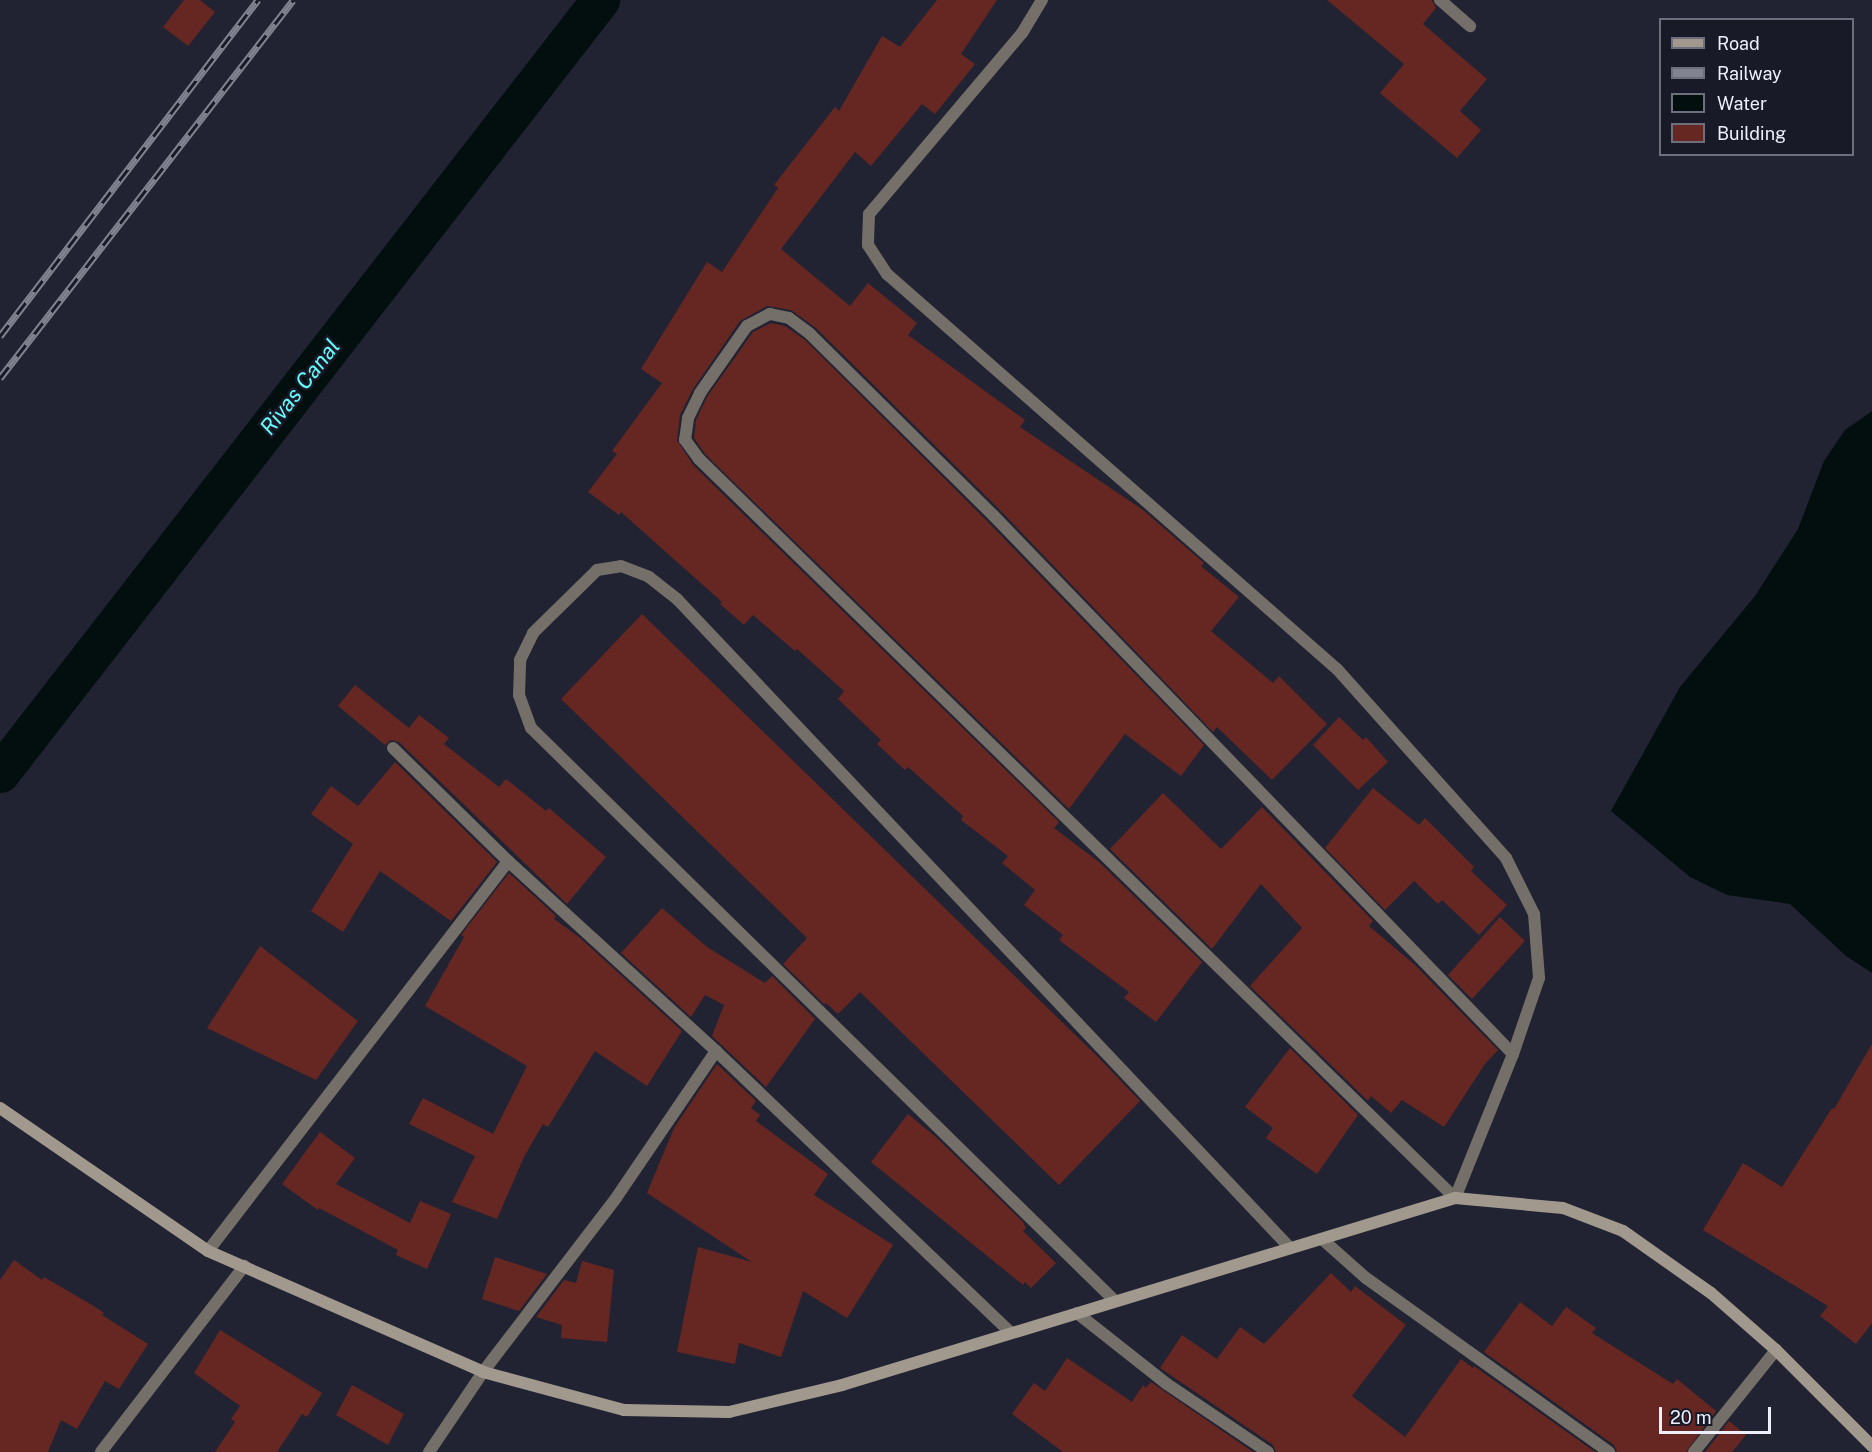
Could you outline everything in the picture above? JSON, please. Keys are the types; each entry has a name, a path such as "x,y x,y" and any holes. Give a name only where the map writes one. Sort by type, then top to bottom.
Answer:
{"street":[{"path":"1042,0 1022,33 868,214 868,245 887,274 1337,669 1506,858 1534,914 1539,978 1514,1054 1455,1198"},
{"path":"1440,0 1470,26"},
{"path":"1455,1198 699,459 685,440 688,418 700,393 747,326 770,314 789,318 810,334 993,515 1514,1054"},
{"path":"1115,1301 531,728 519,695 520,660 533,633 597,570 621,566 649,577 677,599 1290,1248"},
{"path":"393,748 508,861 716,1051 1011,1333"},
{"path":"208,1251 508,861"},
{"path":"429,1452 483,1372 616,1198 716,1051"},
{"path":"0,1108 208,1251 483,1372 624,1410 729,1412 842,1384 1455,1198 1563,1208 1623,1231 1711,1293 1776,1350 1872,1446"},
{"path":"1322,1239 1366,1278 1609,1452"},
{"path":"101,1452 244,1266"},
{"path":"1077,1313 1167,1384 1268,1452"},
{"path":"1694,1452 1776,1350"}],"water":[{"path":"1872,411 1872,973 1846,956 1790,904 1727,895 1690,877 1611,811 1680,687 1755,596 1798,529 1824,461 1845,430"}],"building":[{"path":"184,0 200,0 215,12 188,46 163,27"},
{"path":"937,0 997,0 961,54 975,64 935,114 922,104 871,166 855,152 781,249 850,306 868,283 917,323 908,335 1025,420 1020,427 1143,510 1204,563 1201,566 1239,597 1211,631 1273,683 1279,676 1327,724 1272,780 1217,727 1213,732 999,509 816,328 791,310 767,306 740,321 693,389 680,415 677,440 693,465 1059,822 1054,828 1099,862 1202,962 1156,1022 1124,998 1129,992 1059,940 1063,935 1024,905 1035,890 1002,863 1008,856 961,820 963,816 908,767 905,770 877,744 881,740 838,699 844,691 797,649 795,651 753,615 744,625 720,604 722,602 621,512 619,515 588,492 617,454 612,451 662,383 641,369 707,262 722,272 778,188 774,185 835,107 839,111 882,36 900,47"},
{"path":"1327,0 1432,0 1436,8 1423,24 1487,79 1460,111 1481,130 1457,158 1380,93 1404,64"},
{"path":"771,323 785,326 805,340 987,521 1204,745 1181,776 1125,734 1069,809 705,454 694,438 696,420 707,397 753,332"},
{"path":"642,614 1099,1058 1140,1101 1059,1185 860,992 838,1014 826,1003 825,1005 783,964 807,938 561,699"},
{"path":"355,685 409,728 419,715 449,738 444,744 499,787 506,779 546,811 549,808 606,857 567,904 399,742 391,740 385,745 338,706"},
{"path":"1339,717 1363,740 1366,737 1388,762 1358,790 1313,745"},
{"path":"395,762 497,862 451,921 380,871 343,932 311,911 353,844 311,814 331,786 358,806"},
{"path":"1373,788 1419,825 1425,818 1474,867 1471,871 1507,905 1479,935 1442,900 1438,904 1414,881 1385,910 1325,848"},
{"path":"1163,793 1221,849 1262,807 1373,921 1369,926 1415,965 1498,1050 1485,1064 1444,1127 1402,1100 1391,1113 1371,1096 1368,1101 1250,986 1302,928 1261,884 1212,949 1110,849"},
{"path":"509,873 556,916 554,919 579,937 682,1031 647,1086 595,1051 548,1127 543,1124 524,1157 497,1219 452,1202 475,1156 409,1124 423,1098 493,1134 527,1066 425,1006 464,937 461,935"},
{"path":"662,908 707,947 765,983 772,976 815,1019 766,1087 712,1036 724,1005 705,995 691,1017 621,953"},
{"path":"1500,917 1525,941 1472,999 1448,975"},
{"path":"260,946 358,1021 316,1080 207,1028"},
{"path":"1872,1044 1872,1323 1856,1344 1820,1316 1828,1306 1703,1230 1743,1163 1782,1187 1832,1108 1834,1109"},
{"path":"1290,1048 1358,1115 1317,1174 1266,1138 1273,1128 1245,1107"},
{"path":"717,1064 756,1101 751,1108 760,1115 756,1121 828,1174 814,1195 893,1245 847,1318 803,1291 781,1357 739,1343 735,1364 677,1352 698,1247 752,1262 647,1193 674,1128"},
{"path":"908,1114 937,1138 1023,1222 1026,1228 1023,1231 1056,1263 1031,1288 1025,1282 1023,1285 871,1162"},
{"path":"320,1132 355,1158 336,1184 410,1223 420,1201 451,1214 427,1269 396,1255 398,1250 319,1208 318,1210 282,1184"},
{"path":"495,1257 547,1274 519,1311 482,1299"},
{"path":"14,1260 42,1280 44,1277 92,1305 104,1313 102,1315 148,1344 119,1389 105,1381 77,1429 61,1420 48,1452 0,1452 0,1280"},
{"path":"582,1261 614,1270 607,1342 561,1338 562,1325 536,1317 564,1280 576,1283"},
{"path":"1331,1273 1351,1292 1355,1286 1406,1325 1352,1396 1405,1437 1461,1359 1595,1452 1276,1452 1273,1445 1160,1368 1182,1335 1217,1359 1240,1327 1264,1344"},
{"path":"1520,1302 1552,1326 1566,1307 1596,1328 1592,1333 1673,1384 1677,1379 1716,1411 1686,1452 1617,1452 1614,1445 1484,1352"},
{"path":"220,1330 322,1393 307,1417 302,1414 277,1452 215,1452 235,1422 231,1419 240,1406 194,1373"},
{"path":"1067,1358 1132,1402 1143,1385 1146,1388 1151,1382 1253,1452 1063,1452 1012,1414 1034,1383 1045,1391"},
{"path":"352,1385 404,1414 388,1445 336,1415"},
{"path":"1729,1421 1746,1435 1732,1452 1705,1452"}],"waterway":[{"name":"Rivas Canal","path":"0,773 600,0"}],"railway":[{"path":"0,336 258,0"},
{"path":"0,378 293,0"}]}
